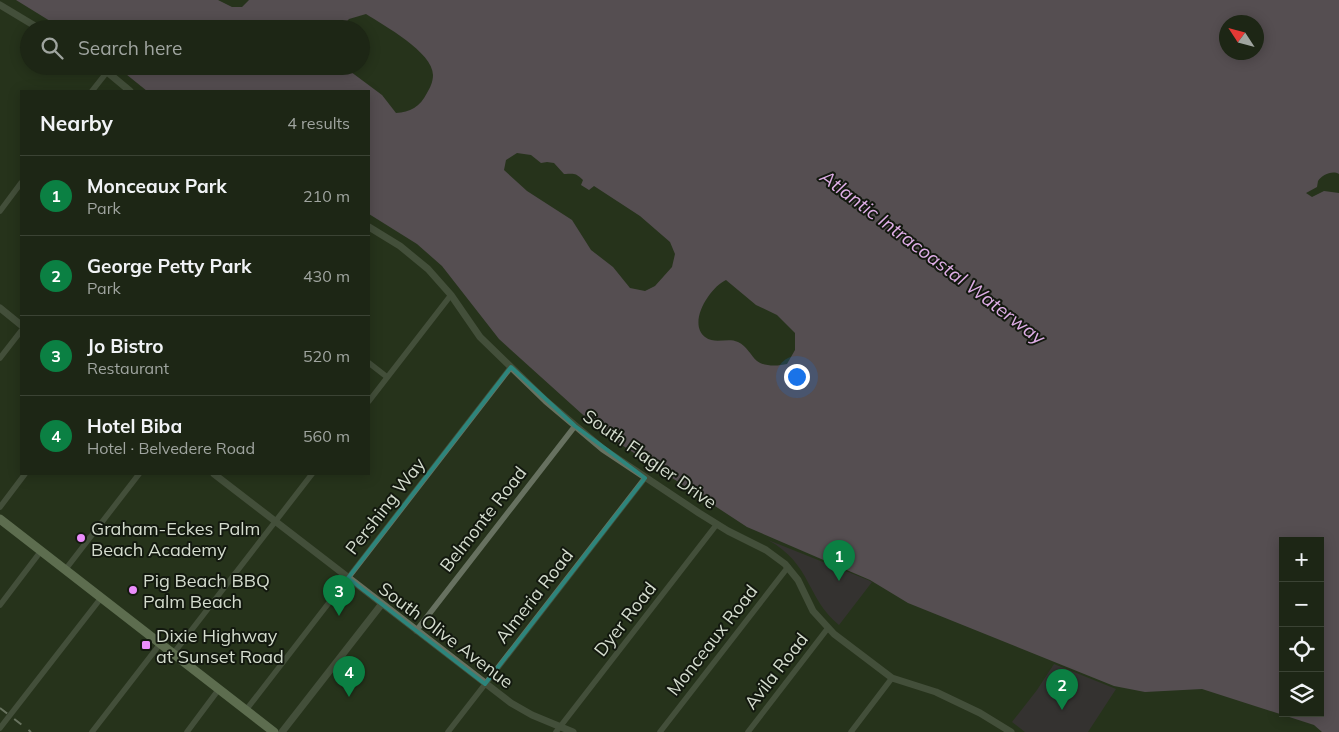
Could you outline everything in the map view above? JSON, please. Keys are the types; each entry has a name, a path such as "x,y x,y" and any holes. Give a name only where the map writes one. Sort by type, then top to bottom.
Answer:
{"main road":[{"path":"0,519 274,732"}],"street":[{"path":"0,5 25,20"},
{"path":"93,90 105,75"},
{"path":"111,75 129,90"},
{"path":"0,210 20,184"},
{"name":"South Flagler Drive","path":"370,228 415,257 450,295 480,337 574,426 645,478 717,524 766,550 788,567 798,580 813,611 828,628 892,678"},
{"path":"370,399 450,295"},
{"path":"0,308 20,323"},
{"path":"0,358 20,332"},
{"path":"370,364 387,377"},
{"name":"Pershing Way","path":"246,710 511,367"},
{"name":"Belmonte Road","path":"416,631 574,426"},
{"path":"0,506 24,475"},
{"path":"65,570 138,475"},
{"name":"South Olive Avenue","path":"215,475 485,684 520,709 558,729 573,732"},
{"path":"173,654 311,475"},
{"name":"Almeria Road","path":"448,732 645,478"},
{"name":"Dyer Road","path":"558,729 717,524"},
{"path":"0,605 41,551"},
{"name":"Monceaux Road","path":"660,732 788,567"},
{"path":"0,728 101,598"},
{"path":"282,732 381,605"},
{"name":"Avila Road","path":"748,732 828,628"},
{"path":"92,732 160,644"},
{"path":"851,732 892,678 936,692 980,712 1011,732"},
{"path":"187,732 219,689"}],"highlighted area":[{"path":"511,367 575,426 645,478 485,684 348,578"}],"shaded area":[{"path":"768,540 872,582 839,625 820,604 801,570 793,560 782,549"},
{"path":"1054,664 1116,689 1088,732 1025,732 1012,722"}],"water":[{"name":"Atlantic Intracoastal Waterway","path":"16,0 218,0 232,7 242,7 249,0 1339,0 1339,174 1330,173 1325,175 1318,181 1317,187 1306,193 1312,197 1324,191 1339,193 1339,732 1322,732 1314,725 1289,717 1324,717 1324,537 1279,537 1279,714 1202,689 1145,692 1114,686 908,603 870,580 747,527 602,432 499,339 442,266 417,244 370,215 370,90 146,90 127,75 355,75 382,95 396,113 410,110 421,102 430,87 433,75 431,66 425,57 406,40 366,14 348,20 48,20","holes":["517,153 531,155 541,163 554,163 564,174 578,176 583,180 581,185 589,190 594,186 640,216 670,242 675,254 672,267 655,286 645,291 630,288 613,267 591,250 572,220 527,191 504,170 506,160","726,280 756,305 777,315 795,333 795,350 787,364 776,366 760,363 738,342 709,339 700,331 698,323 703,306 713,290"]}],"railway":[{"path":"0,708 31,732"}],"place":[{"name":"Graham-Eckes Palm Beach Academy","path":"81,538"},
{"name":"Monceaux Park","path":"839,581"},
{"name":"Pig Beach BBQ Palm Beach","path":"133,590"},
{"name":"Jo Bistro","path":"339,616"},
{"name":"Dixie Highway at Sunset Road","path":"146,645"},
{"name":"Hotel Biba","path":"349,697"},
{"name":"George Petty Park","path":"1062,710"}]}
